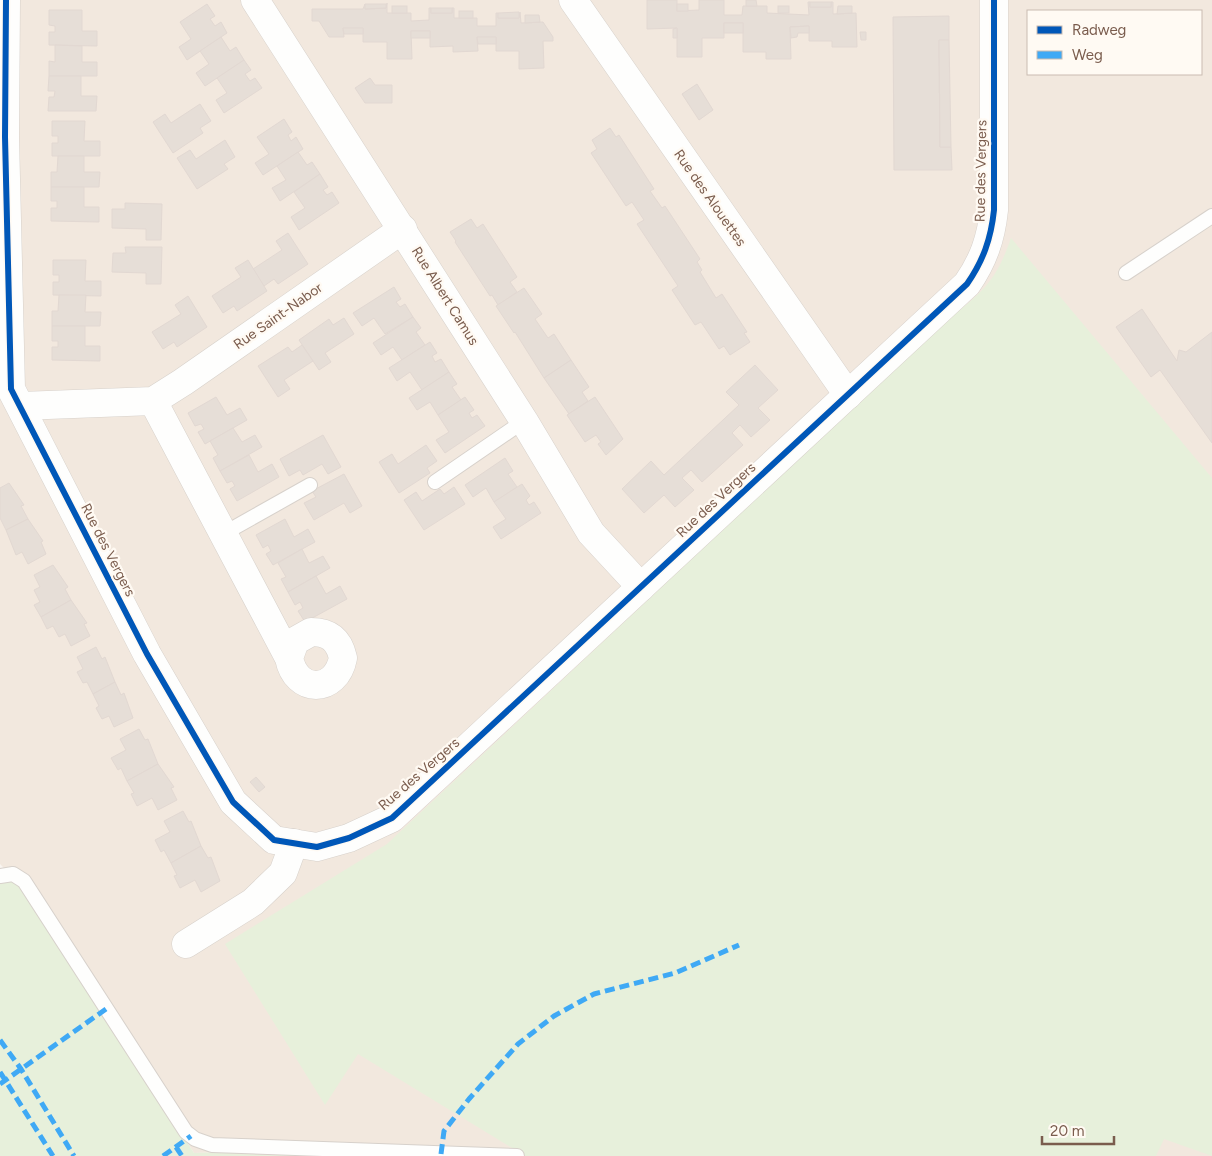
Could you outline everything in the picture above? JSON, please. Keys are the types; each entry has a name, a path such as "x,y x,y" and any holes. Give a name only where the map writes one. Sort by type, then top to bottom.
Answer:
{"street":[{"name":"Rue des Vergers","path":"6,0 3,138 11,389 147,654 233,802 274,840 317,847 349,838 392,818 967,284 978,268 992,231 995,178 994,0"},
{"name":"Rue Albert Camus","path":"255,0 403,229 524,421 591,533 641,587"},
{"name":"Rue des Alouettes","path":"573,0 848,395"},
{"name":"Rue Saint-Nabor","path":"20,406 152,400 190,378 403,229"},
{"path":"152,400 284,649"},
{"path":"186,944 253,902 283,873 294,843"}],"lane":[{"path":"1126,273 1212,216"},
{"path":"435,482 524,421"},
{"path":"222,534 310,485"},
{"path":"0,876 13,874 24,881 180,1124 195,1139 212,1145 440,1155 517,1156"}],"shaded area":[{"path":"0,0 1212,0 1212,1156 504,1156 363,1148 194,1153 14,878 0,864"}],"green space":[{"path":"1011,238 1212,478 1212,1156 1164,1139 1156,1156 525,1156 358,1054 325,1105 225,944 387,844 945,322 969,303 993,277"},
{"path":"14,878 194,1153 363,1148 504,1156 0,1156 0,884"}],"building":[{"path":"647,0 677,0 677,11 699,10 699,0 724,0 724,15 742,15 743,6 767,6 767,13 809,15 808,2 810,2 810,7 831,7 831,2 833,2 833,14 856,13 857,47 832,47 832,41 809,41 809,26 790,27 791,59 766,59 766,52 743,52 743,23 724,23 724,38 702,38 702,57 677,57 677,28 647,29"},
{"path":"746,0 756,0 757,6 746,6"},
{"path":"810,2 831,2 831,7 810,7"},
{"path":"387,3 387,13 411,13 411,21 429,20 429,8 431,8 431,13 452,13 452,8 454,8 454,18 477,18 477,26 496,26 496,13 498,13 498,18 519,18 520,12 521,23 543,22 553,37 553,41 543,41 544,68 519,69 519,51 496,51 496,37 477,37 478,51 453,52 453,46 430,47 430,31 411,31 412,59 387,59 387,42 363,42 363,28 343,28 344,37 329,37 319,21 312,21 312,9 363,9 365,4 365,9 386,8"},
{"path":"207,4 215,16 210,19 215,26 221,22 227,33 187,60 179,47 191,39 180,22"},
{"path":"365,4 386,4 386,8 365,9"},
{"path":"677,4 688,4 688,11 677,11"},
{"path":"392,6 407,6 407,13 392,13"},
{"path":"778,6 789,6 789,13 778,13"},
{"path":"838,6 852,6 852,13 837,14"},
{"path":"431,8 452,8 452,13 431,13"},
{"path":"49,10 82,10 82,31 97,31 97,46 49,45 49,32 55,32 55,26 49,25"},
{"path":"459,11 473,11 473,18 459,18"},
{"path":"519,12 519,18 498,18 498,13"},
{"path":"525,15 539,15 540,22 525,23"},
{"path":"949,16 949,40 939,40 940,147 951,147 952,170 894,170 893,17"},
{"path":"724,23 743,23 743,33 724,33"},
{"path":"809,26 809,33 798,33 797,37 791,38 790,27"},
{"path":"343,28 363,28 363,34 344,34"},
{"path":"677,28 677,38 673,38 673,29"},
{"path":"411,31 430,31 430,38 411,38"},
{"path":"860,32 866,32 866,40 861,40"},
{"path":"221,37 230,51 236,47 244,60 205,86 196,73 209,64 200,51"},
{"path":"477,37 496,37 496,44 478,44"},
{"path":"939,40 949,40 951,147 940,147"},
{"path":"55,45 82,46 82,62 97,62 97,76 49,76 49,61 55,62"},
{"path":"244,60 251,70 245,74 250,81 255,78 262,88 224,113 216,100 227,93 217,78"},
{"path":"49,76 81,76 81,96 97,96 96,111 48,111 49,97 54,97 55,91 48,91"},
{"path":"370,78 375,85 392,85 392,103 365,103 355,88"},
{"path":"697,84 713,110 699,120 682,94"},
{"path":"200,104 211,121 200,128 203,133 173,153 153,122 165,114 171,123"},
{"path":"284,119 292,132 288,135 291,141 296,137 303,149 263,175 255,163 269,154 257,137"},
{"path":"52,121 85,121 84,141 100,141 100,156 52,156 52,143 58,143 58,136 52,136"},
{"path":"610,128 616,137 619,135 654,189 650,191 662,208 665,206 700,259 697,262 702,270 700,272 716,298 722,294 747,332 744,333 750,342 730,355 724,346 719,349 701,322 695,325 672,290 678,286 637,224 644,220 632,202 626,206 591,153 597,149 592,140"},
{"path":"225,140 235,157 224,164 228,169 197,189 177,158 190,150 196,159"},
{"path":"298,152 307,165 312,162 320,174 280,201 272,188 286,180 277,166"},
{"path":"58,156 84,156 84,172 100,172 99,187 51,187 51,172 57,172"},
{"path":"320,174 328,187 323,190 327,195 332,192 339,203 299,230 291,217 305,208 294,192"},
{"path":"51,187 84,187 84,207 99,207 99,222 51,221 51,208 57,208 57,201 51,201"},
{"path":"125,203 162,204 161,240 146,240 146,229 112,228 112,209 125,209"},
{"path":"471,219 477,228 483,224 517,277 510,282 517,292 498,305 492,295 490,296 450,232"},
{"path":"288,233 308,264 278,284 274,279 264,286 253,269 282,250 276,241"},
{"path":"125,247 162,247 161,284 146,284 146,273 112,272 113,253 126,253"},
{"path":"53,260 86,260 85,281 101,281 101,296 53,295 53,282 59,282 59,275 53,275"},
{"path":"248,260 267,291 237,311 234,306 223,313 212,296 241,277 235,268"},
{"path":"394,287 401,299 396,302 400,307 405,304 413,317 385,334 374,318 362,326 353,313"},
{"path":"524,288 542,314 535,319 548,338 554,334 571,360 544,378 496,306"},
{"path":"59,295 86,295 85,312 101,312 100,326 52,326 52,311 58,311"},
{"path":"188,296 207,327 177,347 174,342 163,349 152,332 181,314 175,305"},
{"path":"1142,309 1177,361 1179,350 1186,352 1212,332 1212,443 1160,370 1151,377 1116,327"},
{"path":"413,317 421,328 416,332 425,345 402,360 393,347 381,355 373,343"},
{"path":"344,318 354,334 325,353 331,362 319,370 299,340 329,319 333,325"},
{"path":"52,326 85,326 85,346 100,346 100,361 52,360 52,347 58,347 58,341 52,341"},
{"path":"430,342 437,353 432,356 435,362 441,359 449,372 422,390 410,372 397,381 389,368"},
{"path":"302,345 313,361 284,380 290,389 278,397 258,366 288,347 292,352"},
{"path":"571,360 589,387 582,392 588,401 569,414 544,378"},
{"path":"755,365 778,390 758,408 770,420 751,437 740,425 732,433 743,445 702,482 691,470 682,478 694,490 675,507 664,495 644,513 622,489 651,461 664,475 739,405 726,392"},
{"path":"449,372 457,384 452,387 461,400 438,415 430,402 417,410 409,398"},
{"path":"216,397 227,415 240,408 247,420 205,444 198,432 204,429 201,424 195,426 188,413"},
{"path":"465,397 474,410 469,413 472,418 477,415 485,426 445,453 436,440 449,432 438,415"},
{"path":"595,397 623,439 606,455 598,444 601,442 596,435 585,442 567,415"},
{"path":"233,428 242,442 255,435 262,447 220,471 213,458 218,455 210,441"},
{"path":"323,435 341,467 328,474 322,464 303,475 300,470 289,476 280,459"},
{"path":"426,445 437,461 427,468 430,473 399,493 379,462 392,454 398,464"},
{"path":"249,455 258,472 272,464 279,477 237,501 230,489 235,486 232,481 227,483 220,471"},
{"path":"505,458 513,471 508,474 517,487 494,502 486,488 473,497 465,485"},
{"path":"344,474 362,506 350,513 344,503 314,520 304,503 316,497 312,491"},
{"path":"9,483 24,505 21,506 28,519 6,530 0,518 0,488"},
{"path":"522,484 530,496 526,500 529,505 534,502 541,513 501,539 493,527 506,519 494,502"},
{"path":"454,487 465,504 424,530 404,500 416,492 422,501 440,489 444,494"},
{"path":"28,519 43,541 41,542 46,554 28,564 22,552 16,555 6,530"},
{"path":"285,519 294,537 308,529 315,542 273,565 266,554 271,551 268,545 263,548 256,535"},
{"path":"302,549 309,563 323,556 330,568 288,592 281,579 286,577 278,563"},
{"path":"53,565 68,587 65,589 71,600 41,617 34,605 40,602 34,590 40,587 34,575"},
{"path":"316,576 326,594 340,586 347,599 305,622 298,611 303,608 300,602 295,605 288,592"},
{"path":"71,600 87,623 84,624 90,636 71,646 65,634 59,637 53,626 47,629 41,617"},
{"path":"96,647 102,659 105,657 115,682 93,694 87,682 83,683 77,672 83,669 77,657"},
{"path":"115,682 121,695 124,693 133,718 114,727 109,716 102,719 96,708 99,706 93,694"},
{"path":"139,729 145,740 148,739 158,764 127,781 121,768 118,770 111,758 126,750 120,739"},
{"path":"158,764 174,787 171,788 177,800 158,810 152,798 137,806 131,794 134,793 127,781"},
{"path":"256,777 265,787 259,792 250,782"},
{"path":"183,811 189,822 191,821 201,846 171,863 164,850 161,852 155,840 170,832 164,821"},
{"path":"201,846 208,858 211,857 220,881 201,892 195,880 180,888 174,876 177,875 171,863"}],"marked path":[{"path":"441,1154 444,1131 469,1099 518,1044 554,1016 594,994 675,973 739,945"},
{"path":"0,1084 106,1009"},
{"path":"0,1040 21,1069 74,1156"},
{"path":"0,1072 53,1156"},
{"path":"163,1156 191,1136"},
{"path":"176,1147 182,1156"}],"cycle path":[{"path":"6,0 5,137 11,389 147,654 233,802 274,840 317,847 349,838 392,818 967,284 978,267 985,249 991,231 994,210 994,0"}]}
